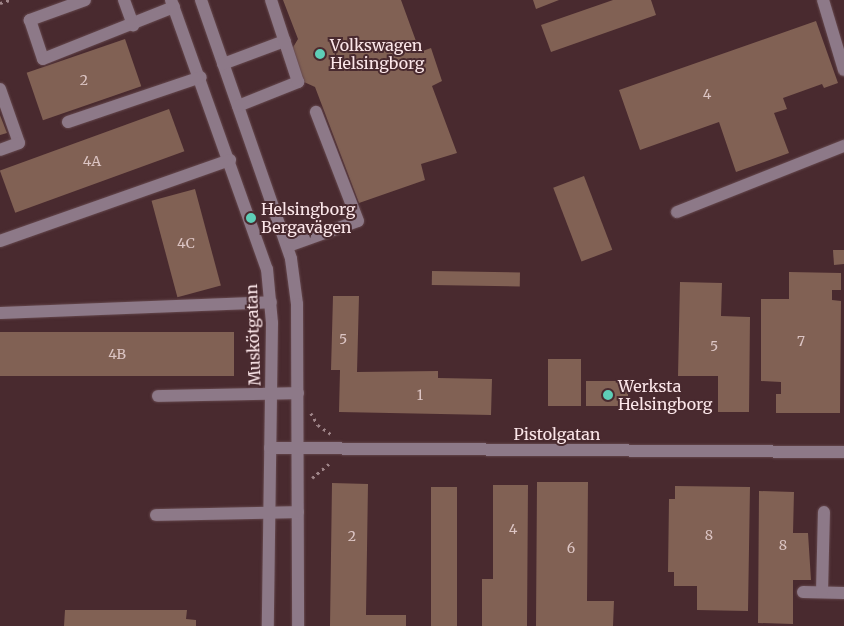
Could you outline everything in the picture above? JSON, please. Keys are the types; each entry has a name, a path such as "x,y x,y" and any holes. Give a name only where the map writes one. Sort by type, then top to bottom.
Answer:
{"street":[{"path":"85,0 30,20 43,59 133,25 173,4"},
{"path":"124,0 133,25"},
{"path":"201,0 288,246 297,304 298,626"},
{"path":"238,106 298,82 271,0"},
{"path":"822,0 844,70"},
{"name":"Muskötgatan","path":"173,4 201,77 267,269 271,302 268,626"},
{"path":"224,64 284,41"},
{"path":"68,122 201,77"},
{"path":"0,89 19,143 0,150"},
{"path":"288,246 358,221 316,112"},
{"path":"677,212 844,146"},
{"path":"0,241 230,160"},
{"path":"0,313 271,302"},
{"path":"158,396 298,393"},
{"name":"Pistolgatan","path":"270,448 844,452"},
{"path":"156,515 298,512"},
{"path":"822,592 824,512"},
{"path":"803,592 844,593"}],"path":[{"path":"0,4 10,0"}],"building":[{"path":"283,0 401,0 420,52 431,48 442,81 432,86 457,153 421,164 425,180 359,203 315,87 304,82 292,49 298,39"},
{"path":"533,0 559,0 536,9"},
{"path":"613,0 651,0 656,15 551,52 541,25"},
{"path":"816,21 838,83 824,88 822,84 783,98 787,109 774,113 789,153 736,172 719,122 640,150 619,90"},
{"path":"125,39 141,86 43,120 27,73"},
{"path":"169,109 184,151 15,213 0,171"},
{"path":"0,115 7,133 0,135"},
{"path":"584,176 612,250 582,262 553,188"},
{"path":"195,189 221,286 177,297 152,201"},
{"path":"833,250 844,250 844,264 834,265"},
{"path":"432,271 520,273 520,287 432,285"},
{"path":"789,272 841,273 841,290 832,290 832,300 841,301 840,413 776,413 776,394 781,394 781,382 761,381 761,299 789,299"},
{"path":"680,282 722,283 721,316 750,317 749,412 718,412 718,376 678,376"},
{"path":"333,296 359,296 357,372 438,371 438,378 492,379 491,415 339,412 340,370 331,370"},
{"path":"0,332 234,332 234,376 0,376"},
{"path":"548,359 581,359 581,406 548,406"},
{"path":"586,381 628,381 628,406 586,406"},
{"path":"537,482 588,482 587,601 614,601 613,626 536,626"},
{"path":"332,483 368,484 366,615 406,615 406,626 330,626"},
{"path":"493,485 528,485 527,626 482,626 482,579 493,579"},
{"path":"675,486 750,487 748,611 697,610 697,586 674,586 674,572 668,572 669,499 675,499"},
{"path":"431,487 457,487 457,626 431,626"},
{"path":"759,491 794,492 793,533 808,533 811,580 793,580 793,624 758,623"},
{"path":"65,610 187,610 186,619 196,620 196,626 64,626"}],"place":[{"name":"Volkswagen Helsingborg","path":"320,54"},
{"name":"Helsingborg Bergavägen","path":"251,218"},
{"name":"Werksta Helsingborg","path":"608,395"}]}
